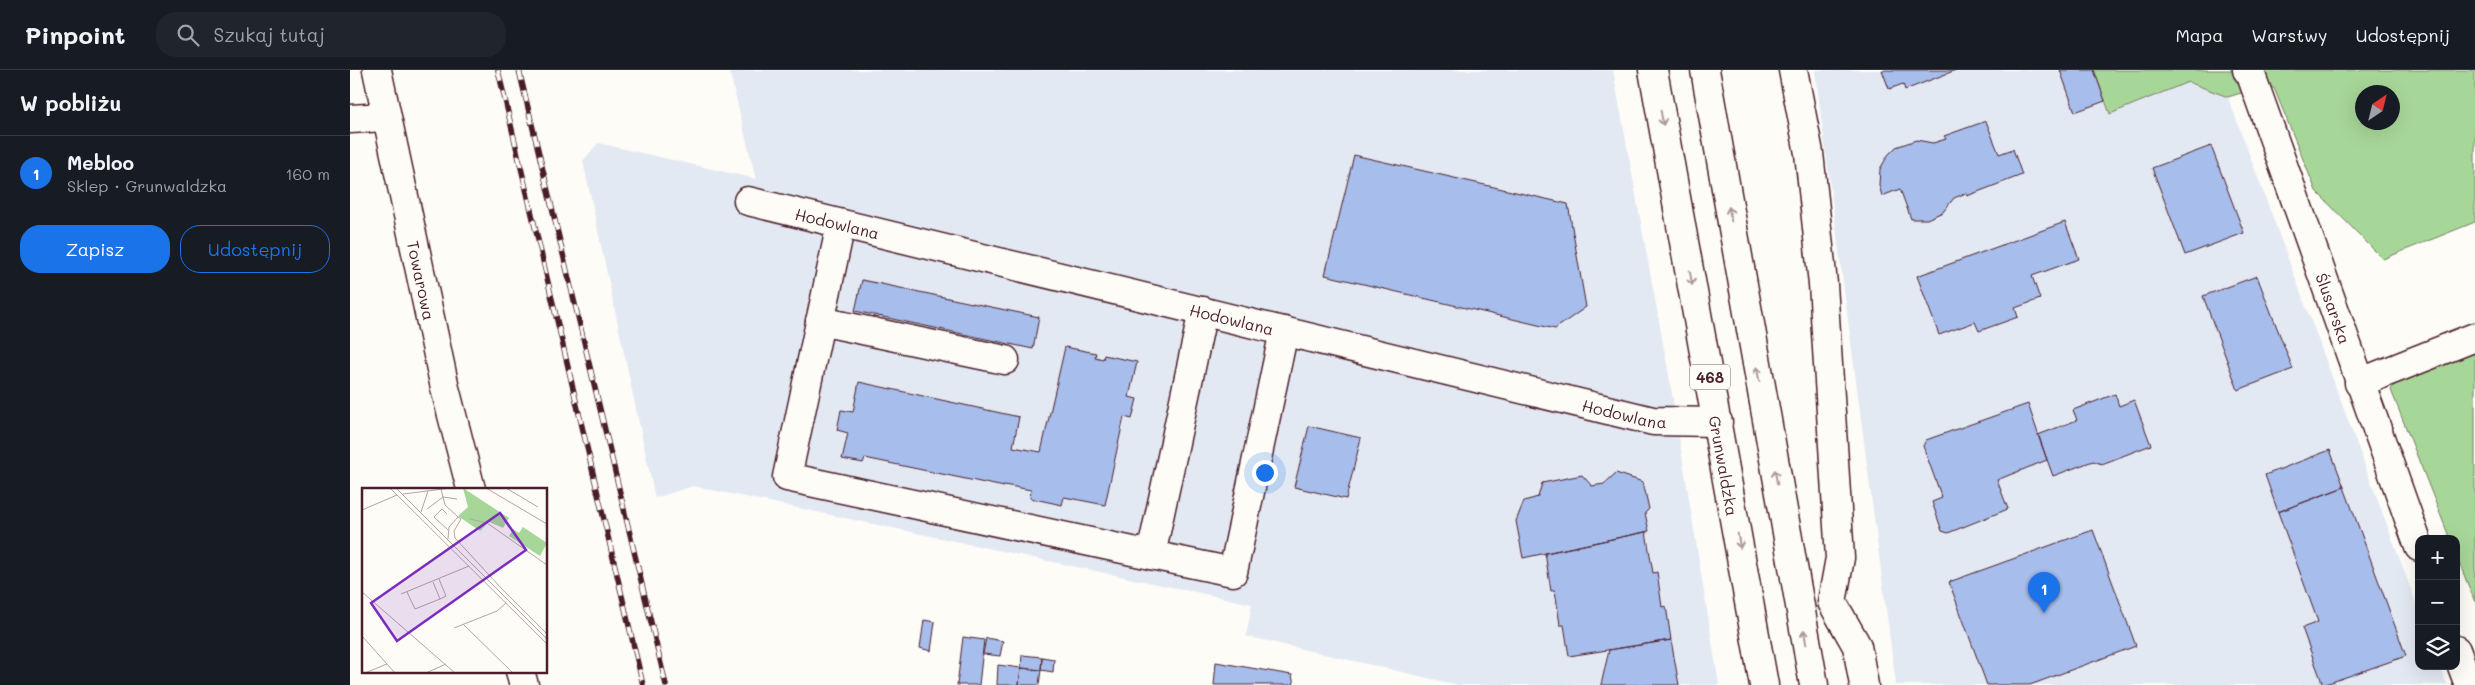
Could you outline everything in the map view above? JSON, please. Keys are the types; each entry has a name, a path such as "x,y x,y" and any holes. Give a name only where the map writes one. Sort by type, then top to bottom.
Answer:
{"street":[{"name":"Towarowa","path":"377,70 444,388 470,488"},
{"name":"Grunwaldzka","path":"1653,70 1764,685"},
{"path":"1705,70 1814,685"},
{"path":"1793,70 1809,153 1823,284 1840,558 1832,602 1856,646 1864,685"},
{"name":"Ślusarska","path":"2247,70 2251,75 2358,383 2415,536"},
{"path":"350,119 386,118"},
{"name":"Hodowlana","path":"748,201 1653,421 1718,422"},
{"path":"840,224 787,477 1233,572 1284,332"},
{"path":"1151,555 1203,312"},
{"path":"820,321 1005,360"},
{"path":"2358,383 2475,337"},
{"path":"1800,610 1832,602"},
{"path":"2460,661 2469,685"},
{"path":"520,672 524,685"}],"shaded area":[{"path":"729,70 1613,70 1670,381 1719,685 1458,685 1246,636 1252,604 693,486 655,498 583,161 598,143 756,179"},
{"path":"1815,70 2094,70 2110,114 2188,82 2228,97 2415,600 2415,670 2441,670 2447,685 1896,685"}],"green space":[{"path":"2094,70 2475,70 2475,222 2383,259 2316,191 2274,88 2264,86 2228,97 2188,82 2110,114"},
{"path":"2475,345 2475,602 2460,565 2460,535 2448,535 2391,390 2400,375"}],"building":[{"path":"1882,70 1956,70 1905,90 1903,84 1889,89"},
{"path":"2060,70 2094,70 2105,101 2075,112"},
{"path":"1986,121 1999,154 2013,149 2022,175 1967,196 1966,193 1954,198 1943,212 1927,219 1911,219 1900,189 1882,196 1879,185 1880,169 1888,155 1896,147 1916,140 1933,143 1946,139 1944,136"},
{"path":"2211,146 2244,233 2185,255 2152,168"},
{"path":"1354,155 1568,204 1586,307 1555,329 1325,275"},
{"path":"2065,222 2079,259 2032,276 2040,299 2015,308 2018,317 1979,331 1975,322 1939,335 1917,276"},
{"path":"2257,276 2293,369 2238,390 2203,296"},
{"path":"862,280 1039,317 1033,349 855,311"},
{"path":"1065,347 1096,353 1095,357 1103,359 1104,355 1137,362 1129,397 1137,399 1132,419 1124,417 1105,505 1064,497 1062,505 1030,498 1031,490 1004,485 1004,487 865,458 863,463 842,459 848,433 837,430 841,410 853,412 859,382 1019,417 1013,447 1041,452"},
{"path":"2115,394 2119,406 2134,400 2151,445 2102,464 2093,461 2053,476 2038,435 2077,420 2073,410"},
{"path":"2028,404 2047,460 1997,480 2008,509 1948,533 1942,531 1932,502 1942,498 1923,446 1926,440"},
{"path":"1309,426 1361,438 1346,499 1294,487"},
{"path":"2330,450 2344,487 2278,512 2265,475"},
{"path":"1616,473 1643,482 1649,509 1645,513 1649,531 1523,558 1516,521 1524,501 1538,497 1542,483 1582,475 1592,486 1604,484"},
{"path":"2344,487 2406,656 2323,685 2302,628 2318,622 2278,512"},
{"path":"2093,530 2136,646 2030,685 1987,685 1949,582"},
{"path":"1646,532 1653,573 1657,572 1662,607 1666,606 1671,640 1569,656 1564,625 1560,625 1555,590 1551,591 1545,553"},
{"path":"924,620 935,622 931,651 920,648"},
{"path":"963,637 984,640 979,685 957,685"},
{"path":"986,638 1003,641 1000,656 983,654"},
{"path":"1671,640 1679,685 1601,685 1609,650"},
{"path":"1022,655 1042,657 1041,670 1021,668"},
{"path":"1042,657 1054,659 1053,672 1041,670"},
{"path":"1216,662 1292,675 1294,685 1214,685"},
{"path":"998,665 1021,668 1019,685 997,685"},
{"path":"1021,668 1041,670 1039,685 1019,685"}],"railway":[{"path":"498,70 643,685"},
{"path":"519,70 666,685"}],"place":[{"name":"Mebloo","path":"2044,613"}]}
